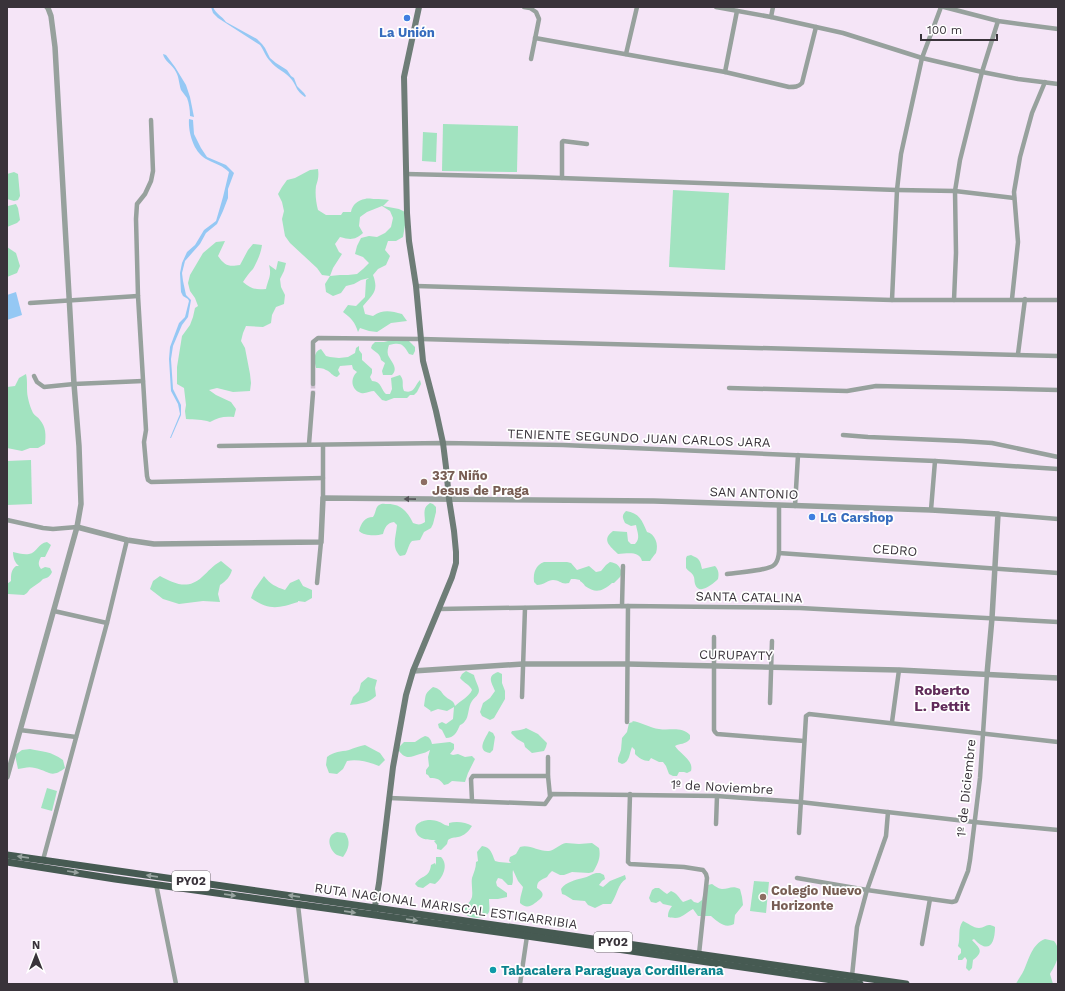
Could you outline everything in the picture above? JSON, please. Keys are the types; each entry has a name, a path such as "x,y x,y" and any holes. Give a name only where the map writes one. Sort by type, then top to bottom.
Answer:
{"highway":[{"name":"RUTA NACIONAL MARISCAL ESTIGARRIBIA","path":"7,855 527,936 860,984"},
{"name":"RUTA NACIONAL MARISCAL ESTIGARRIBIA","path":"7,862 298,905 374,911 699,954 906,984"}],"main road":[{"path":"374,911 393,767 406,695 413,670 452,577 456,563 454,531 448,499 443,443 423,361 407,213 404,78 419,7"}],"street":[{"path":"7,777 77,527 81,504 79,446 69,301 55,47 51,16 47,7"},
{"path":"524,7 530,8 536,12 539,18 531,59"},
{"path":"626,54 637,7"},
{"path":"716,7 771,17 842,33 922,58 982,72 1018,79 1058,84"},
{"path":"771,17 773,7"},
{"path":"892,300 897,190 901,154 922,58 943,7 998,21 1058,29"},
{"path":"725,72 737,11"},
{"path":"954,300 956,253 955,191 960,160 982,72 998,21"},
{"path":"535,38 725,72 795,88 802,83 816,27"},
{"path":"1012,299 1018,242 1014,198 1022,150 1032,114 1045,82"},
{"path":"151,120 153,171 151,181 145,194 137,204 136,219 138,296 146,430 144,449 148,480 151,482 323,478"},
{"path":"562,178 562,142 587,144"},
{"path":"406,174 955,191 1014,198"},
{"path":"416,286 892,300 1058,300"},
{"path":"30,303 138,296"},
{"path":"1018,354 1025,299"},
{"path":"313,384 312,342 318,338 421,339 1058,356"},
{"path":"34,376 37,382 44,387 143,381"},
{"path":"729,388 847,391 876,386 1058,390"},
{"path":"309,444 313,392"},
{"path":"843,435 992,443 1058,456"},
{"name":"TENIENTE SEGUNDO JUAN CARLOS JARA","path":"219,446 443,443 562,445 935,461 1058,469"},
{"path":"317,584 323,498 323,445"},
{"path":"796,506 798,455"},
{"path":"931,510 935,461"},
{"name":"SAN ANTONIO","path":"323,498 654,501 931,510 1058,519"},
{"path":"726,574 763,570 770,568 776,563 779,554 779,505"},
{"path":"987,674 998,514"},
{"path":"7,520 43,528 53,529 77,527 127,540 154,544 321,542"},
{"path":"43,860 107,623 127,540"},
{"name":"CEDRO","path":"779,554 1058,572"},
{"path":"622,606 623,566"},
{"name":"SANTA CATALINA","path":"439,608 622,606 800,608 1058,622"},
{"path":"627,722 628,606"},
{"path":"522,697 525,608"},
{"path":"54,611 107,623"},
{"path":"714,637 715,732 717,734 804,741"},
{"path":"770,703 772,641"},
{"name":"CURUPAYTY","path":"413,670 523,664 627,664 899,670 1058,678"},
{"path":"892,722 899,670"},
{"name":"1º de Diciembre","path":"930,899 952,902 956,901 968,871 980,778 987,674"},
{"path":"799,833 806,716 809,714 892,722 1058,742"},
{"path":"20,730 76,737"},
{"path":"548,757 550,796"},
{"path":"472,801 472,777 474,776 548,776"},
{"name":"1º de Noviembre","path":"390,798 545,804 552,794 717,796 800,802 1058,830"},
{"path":"630,794 628,862 630,864 684,867 703,870 706,874 707,878 699,954"},
{"path":"716,824 717,796"},
{"path":"852,976 857,927 867,890 886,836 888,812"},
{"path":"797,878 930,899 922,944"},
{"path":"156,884 176,984"},
{"path":"298,905 307,984"},
{"path":"520,984 527,936"}],"green space":[{"path":"443,124 518,126 517,172 442,171"},
{"path":"423,132 437,133 436,162 422,161"},
{"path":"318,169 316,195 318,210 326,215 341,215 343,212 351,212 356,203 360,200 367,199 389,200 383,206 399,209 407,213 403,237 396,241 388,241 385,250 390,256 386,265 378,269 373,275 375,280 375,289 363,306 365,314 373,316 380,312 394,312 402,314 407,321 391,323 377,332 360,328 358,332 352,320 343,312 348,305 356,306 365,297 366,280 369,278 346,286 341,293 333,296 326,292 325,284 330,276 322,275 285,236 282,219 284,211 278,194 287,180 295,178 310,170","holes":["382,206 390,211 393,218 391,227 385,233 377,237 369,236 361,238 357,246 355,254 363,257 369,263 357,274 330,276 342,254 339,252 335,244 340,237 353,239 363,233 359,226 360,217 367,212"]},
{"path":"14,172 18,174 20,196 18,200 14,201 7,199 7,174"},
{"path":"673,190 729,193 725,270 669,267"},
{"path":"16,204 20,220 17,223 7,227 8,206"},
{"path":"225,241 218,256 225,264 230,266 240,265 253,244 262,245 260,254 253,269 243,282 254,288 266,289 270,275 269,265 276,270 278,261 286,263 280,279 281,287 285,295 284,304 276,307 272,315 271,323 263,327 246,326 243,333 241,341 245,348 250,374 250,391 233,392 217,388 209,390 231,402 236,409 234,417 222,417 210,422 186,419 184,388 177,384 177,367 182,336 190,325 195,308 198,306 190,291 188,283 190,275 203,253 216,242"},
{"path":"7,247 16,253 20,266 17,273 7,277"},
{"path":"392,340 409,341 415,347 415,351 413,355 409,354 405,348 399,344 389,345 388,355 395,367 395,370 392,375 383,375 382,371 385,363 381,360 379,354 371,348 375,342"},
{"path":"359,346 359,350 362,354 362,360 372,369 370,377 372,381 378,383 386,394 390,394 392,389 391,378 400,375 404,391 408,392 414,389 420,380 421,384 417,392 407,398 394,398 386,401 382,400 374,391 361,393 353,387 353,377 357,372 353,369 352,365 340,366 338,370 340,374 337,377 325,369 316,368 315,354 318,350 321,349 326,356 339,358 348,357 355,353 356,348"},
{"path":"26,374 29,404 33,413 43,425 45,431 45,444 38,448 30,448 22,451 7,448 7,387 15,386 19,378"},
{"path":"31,460 32,504 7,505 7,461"},
{"path":"430,503 436,507 433,524 431,528 424,532 420,540 412,541 405,555 400,556 397,553 395,542 397,525 394,522 387,526 383,534 370,535 359,531 364,521 373,517 380,504 397,505 404,509 413,523 422,524 425,522 425,509"},
{"path":"626,511 637,515 647,532 650,533 656,540 657,550 650,561 642,561 638,555 635,554 618,554 608,543 607,540 609,534 613,531 627,532 628,541 631,544 635,544 637,542 638,535 636,525 631,526 625,523 623,518 623,514"},
{"path":"47,542 51,545 45,557 41,557 39,565 41,569 45,567 50,568 52,572 50,575 24,595 8,594 7,584 11,581 12,571 16,566 19,566 14,560 13,552 29,554"},
{"path":"691,555 699,560 702,569 715,566 719,574 718,579 713,584 703,589 697,587 693,575 686,568 686,558 687,556"},
{"path":"221,561 232,570 228,579 220,585 218,594 220,602 203,601 179,604 163,599 150,589 153,581 160,576 176,583 187,585 197,581"},
{"path":"544,562 567,562 571,563 577,570 589,566 596,572 601,571 610,562 618,565 622,573 614,583 602,590 596,591 585,586 580,580 575,579 571,579 569,583 562,583 553,580 537,585 534,582 534,575 537,567"},
{"path":"264,576 273,585 285,590 290,583 299,579 303,586 312,590 312,598 305,602 298,601 280,607 269,607 263,605 251,598 254,590"},
{"path":"466,671 474,675 479,692 471,703 466,719 453,736 446,738 438,724 442,722 446,724 453,719 454,707 447,711 438,709 430,712 431,711 424,706 426,695 433,687 436,688 452,701 455,706 467,697 472,690 460,678"},
{"path":"498,672 502,674 505,699 494,718 490,720 482,716 480,712 483,703 490,698 495,691 491,683 491,678"},
{"path":"368,677 377,680 375,688 376,696 367,702 350,705 353,697 359,691 361,683"},
{"path":"632,721 656,728 687,732 690,735 690,739 675,746 689,760 691,771 687,773 679,772 677,776 673,776 669,774 663,762 659,762 651,758 649,761 641,759 635,754 635,750 632,747 627,761 622,764 618,762 622,738 627,732 629,723 633,722"},
{"path":"526,728 538,734 547,743 544,751 532,753 525,747 524,743 511,733 512,731"},
{"path":"489,731 493,733 495,737 493,750 490,753 483,750 482,747"},
{"path":"425,736 430,739 432,744 450,742 454,744 454,749 450,754 458,754 465,757 472,756 475,759 465,782 452,781 444,785 438,779 430,778 426,774 426,770 429,766 428,757 430,750 409,757 404,756 399,751 399,747 404,742 415,742"},
{"path":"365,745 380,753 385,760 379,766 363,761 347,761 343,769 337,774 329,773 326,765 327,757 335,753"},
{"path":"30,749 47,752 58,757 63,760 65,768 53,774 33,767 18,769 15,755 22,750"},
{"path":"47,788 57,791 52,811 41,808"},
{"path":"428,820 437,821 449,826 449,823 458,822 472,826 462,836 448,840 447,844 441,850 437,849 437,845 434,841 436,840 423,839 416,832 415,829 420,822"},
{"path":"337,832 345,833 349,842 347,851 343,857 334,853 330,846 331,836"},
{"path":"566,843 592,843 599,848 599,860 593,872 572,872 560,875 552,871 547,877 538,883 537,888 543,894 541,898 529,906 524,906 520,903 523,887 518,881 513,870 512,885 508,885 502,879 498,878 496,882 497,886 507,893 507,897 489,899 489,912 487,915 474,918 465,914 466,906 472,897 472,878 476,862 478,861 477,852 482,846 489,849 495,861 511,863 509,861 510,857 516,854 520,847 527,846 549,851"},
{"path":"436,857 441,857 445,864 443,875 435,884 430,883 423,888 418,887 415,884 427,875 431,865 435,863 436,865"},
{"path":"596,873 604,875 605,879 599,885 603,887 610,881 625,875 626,879 621,883 611,904 603,904 595,908 588,905 585,901 573,900 562,894 561,889 568,883"},
{"path":"754,881 769,882 766,913 750,911"},
{"path":"712,884 721,889 733,887 740,889 743,905 735,915 734,924 728,926 711,916 698,916 693,909 676,918 668,917 672,906 663,904 660,901 656,903 651,902 649,898 652,890 659,888 667,894 671,891 673,892 683,902 691,899 698,903 702,900 708,885"},
{"path":"963,921 977,928 988,925 995,927 994,939 987,947 979,944 974,939 972,940 979,947 980,952 973,960 972,968 969,971 966,968 967,960 965,957 962,960 958,960 958,956 961,953 961,949 958,946 961,924"},
{"path":"1045,939 1054,941 1058,949 1058,958 1050,974 1053,984 1016,984 1034,948"}],"water":[{"path":"211,7 213,7 226,22 257,39 265,48 270,58 287,70 294,78 297,86 306,96 305,97 300,93 290,77 272,64 260,45 218,18 213,13"},
{"path":"163,54 166,55 175,67 186,85 194,117 190,116 188,100 181,90 177,74 173,67 165,59"},
{"path":"189,119 193,120 194,134 207,157 226,165 234,173 228,189 228,198 217,224 206,233 200,244 185,261 182,273 186,295 191,300 188,317 182,325 173,346 171,359 173,389 181,405 181,415 170,438 180,414 178,404 171,391 169,359 170,347 179,323 185,317 189,301 181,292 180,273 182,263 187,252 195,245 204,230 216,221 229,172 203,157 199,153 191,137"},
{"path":"16,292 22,315 7,320 7,295"}],"tunnel":[{"path":"313,384 313,393"}],"place":[{"name":"La Unión","path":"407,18"},
{"name":"337 Niño Jesus de Praga","path":"424,482"},
{"name":"LG Carshop","path":"812,517"},
{"name":"Colegio Nuevo Horizonte","path":"763,897"},
{"name":"Tabacalera Paraguaya Cordillerana","path":"493,970"}],"district":[{"name":"Roberto L. Pettit","path":"942,698"}]}
